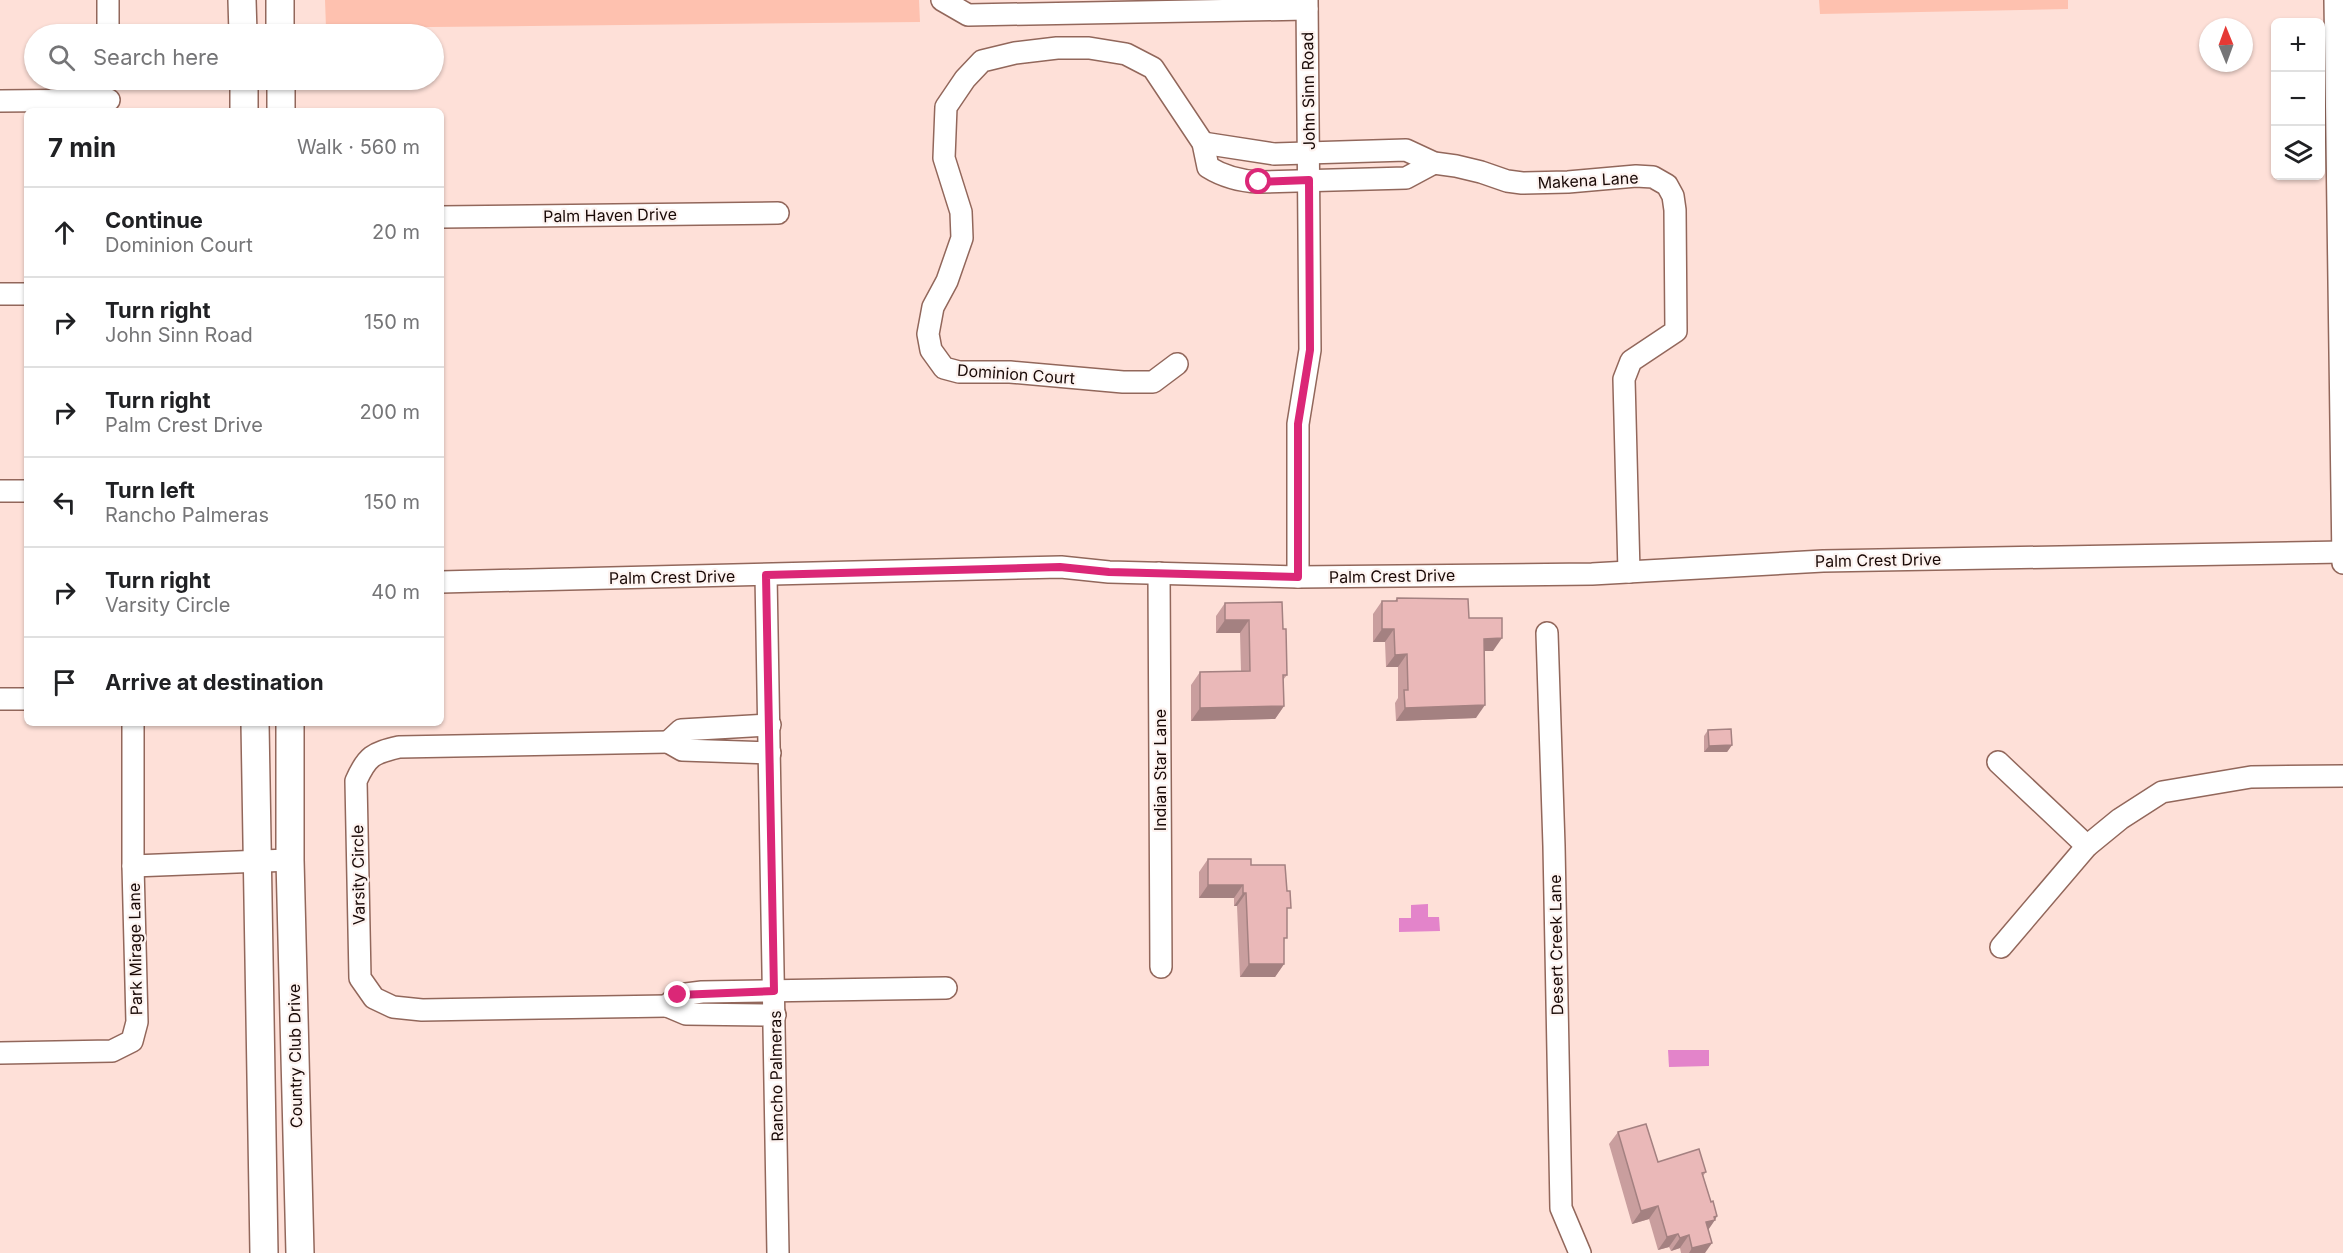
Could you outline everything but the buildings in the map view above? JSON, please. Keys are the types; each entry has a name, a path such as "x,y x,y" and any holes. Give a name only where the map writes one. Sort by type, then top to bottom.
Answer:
{"main road":[{"path":"242,0 243,24"},
{"path":"280,0 280,24"},
{"path":"244,90 244,108"},
{"path":"281,90 281,108"},
{"name":"Country Club Drive","path":"255,726 264,1253"},
{"name":"Country Club Drive","path":"290,726 290,860 300,1253"}],"street":[{"path":"108,0 108,24"},
{"path":"942,0 968,15 1307,4"},
{"path":"2335,0 2343,563"},
{"name":"John Sinn Road","path":"1298,577 1298,424 1310,350 1307,4"},
{"name":"Dominion Court","path":"1177,364 1153,381 1123,382 1010,372 959,372 944,368 931,351 928,334 933,307 946,281 962,238 961,212 944,158 946,107 965,79 982,62 1015,53 1057,48 1089,48 1126,54 1153,68 1203,143 1208,167 1222,175 1244,181 1309,180"},
{"path":"0,100 109,97"},
{"path":"1203,143 1274,154 1309,152"},
{"path":"1244,181 1249,150"},
{"path":"1384,150 1386,178"},
{"name":"Makena Lane","path":"1309,152 1406,150 1434,163 1481,172 1507,181 1568,182 1636,176 1653,177 1667,185 1673,196 1675,210 1676,331 1631,361 1624,379 1629,572"},
{"path":"1309,180 1406,178 1434,163"},
{"name":"Palm Haven Drive","path":"444,217 778,213"},
{"path":"0,294 24,294"},
{"path":"0,491 24,491"},
{"name":"Palm Crest Drive","path":"444,582 1060,567 1159,573 1298,577 1592,574 1823,561 2343,552"},
{"name":"Indian Star Lane","path":"1159,573 1161,967"},
{"name":"Rancho Palmeras","path":"766,575 776,1015 778,1253"},
{"name":"Desert Creek Lane","path":"1547,633 1555,857 1561,1208 1580,1253"},
{"path":"0,699 24,699"},
{"name":"Varsity Circle","path":"668,742 681,730 770,725"},
{"name":"Park Mirage Lane","path":"0,1053 112,1051 132,1041 137,1022 133,866 133,726"},
{"path":"707,729 708,750"},
{"name":"Varsity Circle","path":"770,753 682,750 668,742 399,747 381,751 365,762 356,781 360,978 374,998 393,1007 422,1010 668,1006 686,1014 776,1015"},
{"path":"1998,762 2087,846"},
{"path":"2001,947 2087,846 2120,819 2162,792 2251,777 2343,776"},
{"name":"Park Mirage Lane","path":"133,866 290,860"},
{"name":"Varsity Circle","path":"668,1006 678,995 711,992 946,988"},
{"path":"711,992 711,1014"}],"shaded area":[{"path":"325,0 919,0 920,22 444,27 444,24 326,24"},
{"path":"1819,0 2068,0 2068,9 1820,14"},
{"path":"1428,904 1428,917 1439,917 1440,931 1399,932 1399,918 1411,918 1411,905"},
{"path":"1668,1050 1709,1050 1709,1066 1669,1067"}],"route":[{"path":"678,995 702,992 774,991 766,575 1060,567 1109,572 1298,577 1298,424 1310,350 1309,180 1259,182"}]}
